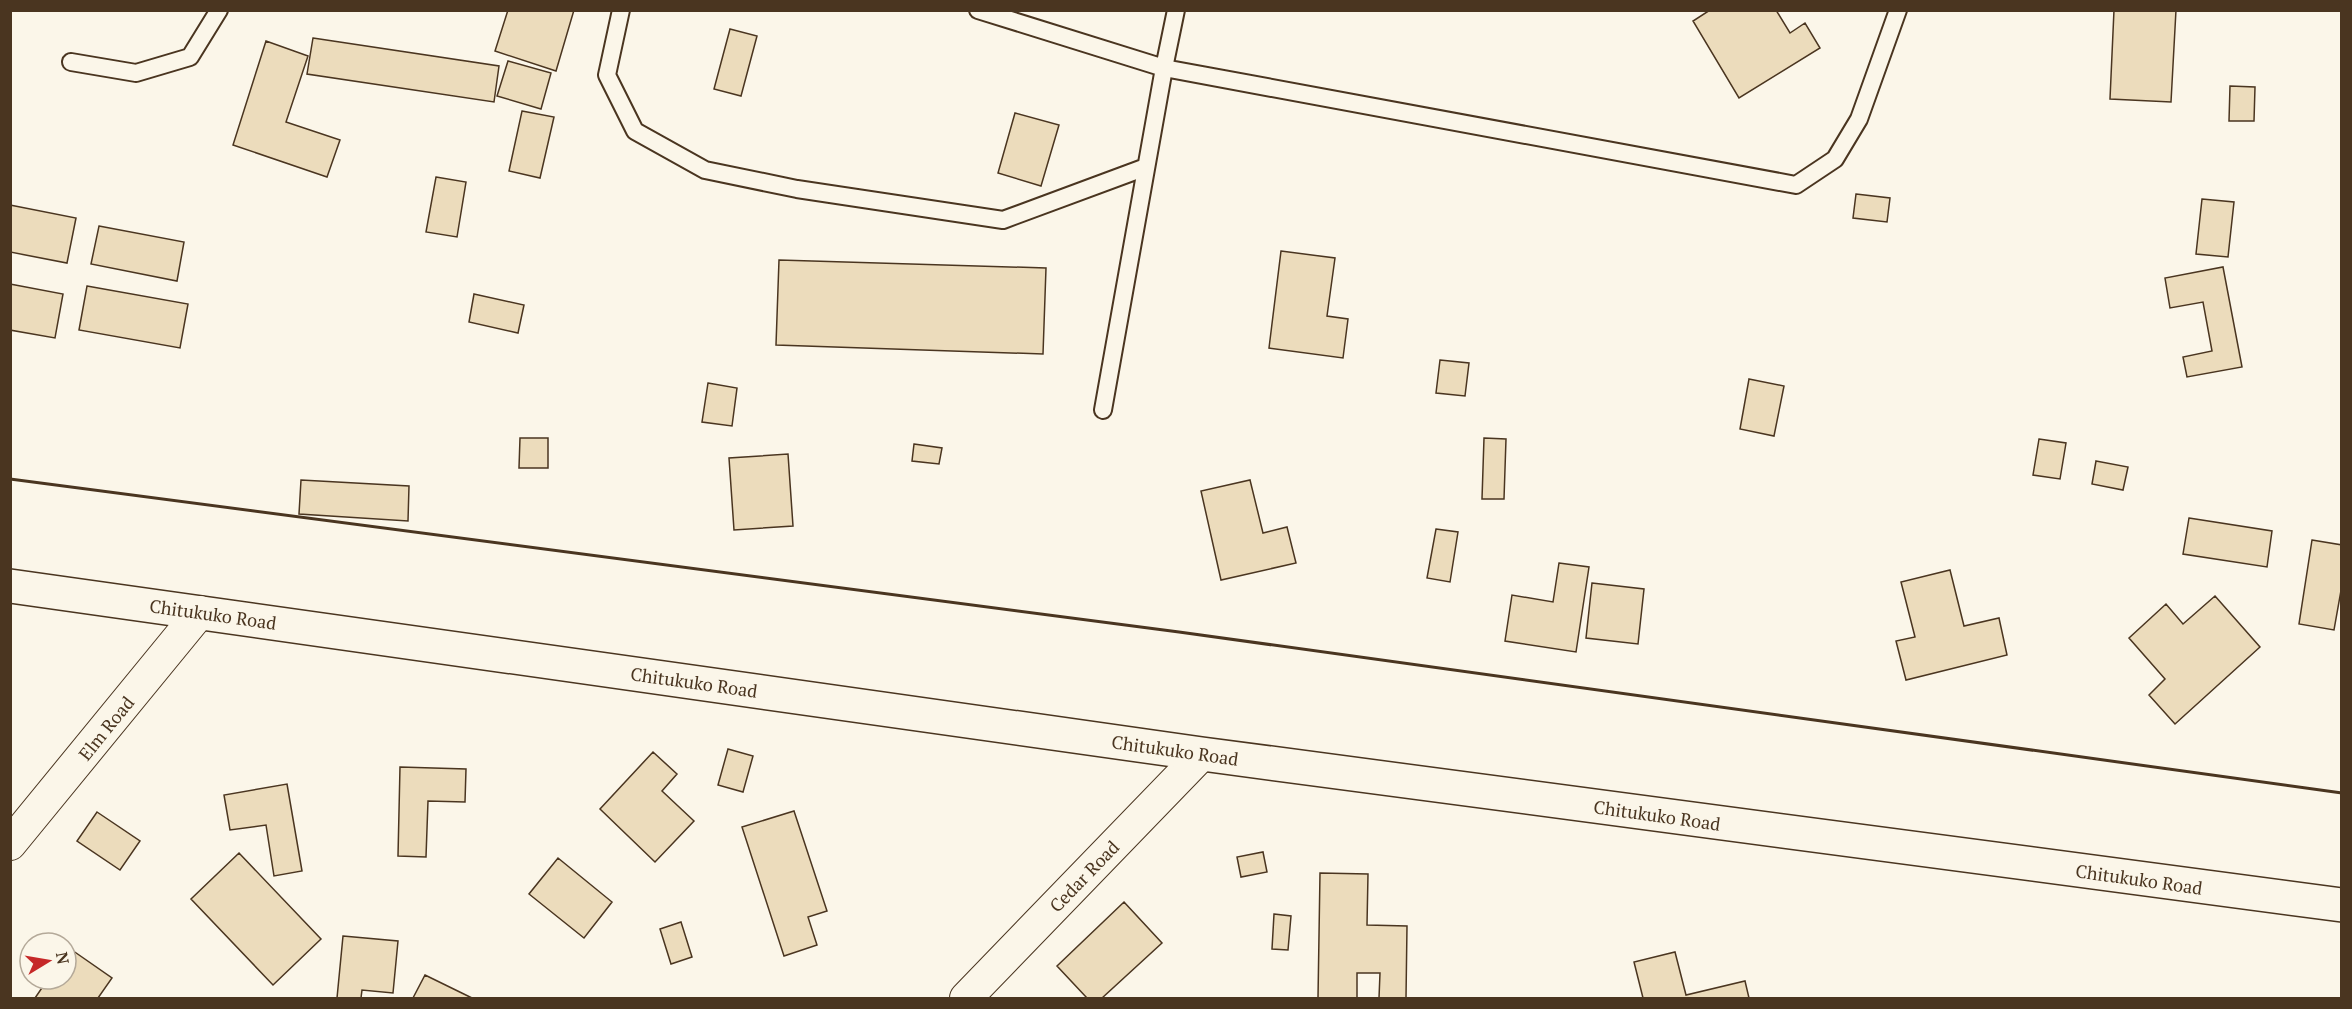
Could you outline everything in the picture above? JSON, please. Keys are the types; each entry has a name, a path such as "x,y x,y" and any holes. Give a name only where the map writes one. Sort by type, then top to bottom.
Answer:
{"street":[{"name":"Chitukuko Road","path":"10,586 1202,754 2342,905"},
{"name":"Elm Road","path":"10,844 200,612"},
{"name":"Cedar Road","path":"966,999 1202,754"}],"lane":[{"path":"71,62 136,73 189,57 219,10"},
{"path":"621,10 607,75 635,131 705,170 797,189 1003,220 1146,167"},
{"path":"978,10 1164,68 1796,185 1835,159 1859,119 1898,10"},
{"path":"1103,410 1176,10"}],"building":[{"path":"508,10 574,10 556,71 495,51"},
{"path":"1710,10 1776,10 1790,33 1805,23 1820,48 1739,98 1693,21"},
{"path":"2114,10 2176,10 2171,102 2110,99"},
{"path":"730,29 757,36 741,96 714,89"},
{"path":"313,38 499,66 494,102 307,74"},
{"path":"266,41 308,56 286,122 340,140 327,177 233,145"},
{"path":"508,61 551,73 541,109 497,96"},
{"path":"2230,86 2255,87 2254,121 2229,121"},
{"path":"522,111 554,117 540,178 509,171"},
{"path":"1015,113 1059,125 1041,186 998,173"},
{"path":"436,177 466,182 457,237 426,232"},
{"path":"1856,194 1890,198 1887,222 1853,218"},
{"path":"2202,199 2234,202 2228,257 2196,254"},
{"path":"10,205 76,218 67,263 10,252"},
{"path":"99,226 184,242 177,281 91,264"},
{"path":"1281,251 1335,258 1327,316 1348,319 1343,358 1269,348"},
{"path":"779,260 1046,268 1043,354 776,345"},
{"path":"2223,267 2242,367 2187,377 2183,357 2212,351 2203,302 2170,308 2165,278"},
{"path":"10,284 63,294 55,338 10,330"},
{"path":"87,286 188,304 180,348 79,330"},
{"path":"474,294 524,305 518,333 469,322"},
{"path":"1440,360 1469,363 1465,396 1436,393"},
{"path":"1749,379 1784,386 1774,436 1740,429"},
{"path":"708,383 737,388 732,426 702,422"},
{"path":"520,438 548,438 548,468 519,468"},
{"path":"1484,438 1506,439 1504,499 1482,499"},
{"path":"2039,439 2066,443 2060,479 2033,475"},
{"path":"914,444 942,448 939,464 912,461"},
{"path":"788,454 793,526 734,530 729,458"},
{"path":"2096,461 2128,467 2123,490 2092,484"},
{"path":"301,480 409,486 408,521 299,514"},
{"path":"1250,480 1263,533 1287,527 1296,563 1221,580 1201,491"},
{"path":"2189,518 2272,531 2267,567 2183,554"},
{"path":"1436,529 1458,532 1450,582 1427,578"},
{"path":"2312,540 2342,545 2342,585 2334,630 2299,624"},
{"path":"1559,563 1589,567 1576,652 1505,641 1512,595 1553,602"},
{"path":"1950,570 1964,626 1999,618 2007,655 1906,680 1896,641 1915,637 1901,582"},
{"path":"1592,583 1644,589 1638,644 1586,638"},
{"path":"2215,596 2260,647 2175,724 2149,695 2165,679 2129,638 2166,604 2183,624"},
{"path":"728,749 753,756 743,792 718,785"},
{"path":"653,752 677,774 662,791 694,821 655,862 600,809"},
{"path":"400,767 466,769 465,802 428,801 426,857 398,856"},
{"path":"287,784 302,871 274,876 266,825 230,830 224,795"},
{"path":"794,811 827,911 808,917 817,945 784,956 742,827"},
{"path":"97,812 140,841 120,870 77,841"},
{"path":"1263,852 1267,872 1241,877 1237,857"},
{"path":"239,853 321,939 273,985 191,899"},
{"path":"558,858 612,902 584,938 529,894"},
{"path":"1320,873 1368,874 1367,925 1407,926 1406,998 1379,998 1380,973 1357,973 1357,998 1318,998"},
{"path":"1124,902 1162,943 1102,998 1087,998 1057,966"},
{"path":"1274,914 1291,916 1288,950 1272,949"},
{"path":"681,922 692,957 671,964 660,929"},
{"path":"343,936 398,941 393,993 362,990 361,998 337,998"},
{"path":"1675,952 1686,995 1745,981 1749,998 1643,998 1634,962"},
{"path":"78,954 112,978 98,998 35,998 40,991 78,991"},
{"path":"425,975 472,998 413,998"}],"wall":[{"path":"10,479 1179,632 2342,793"}]}
